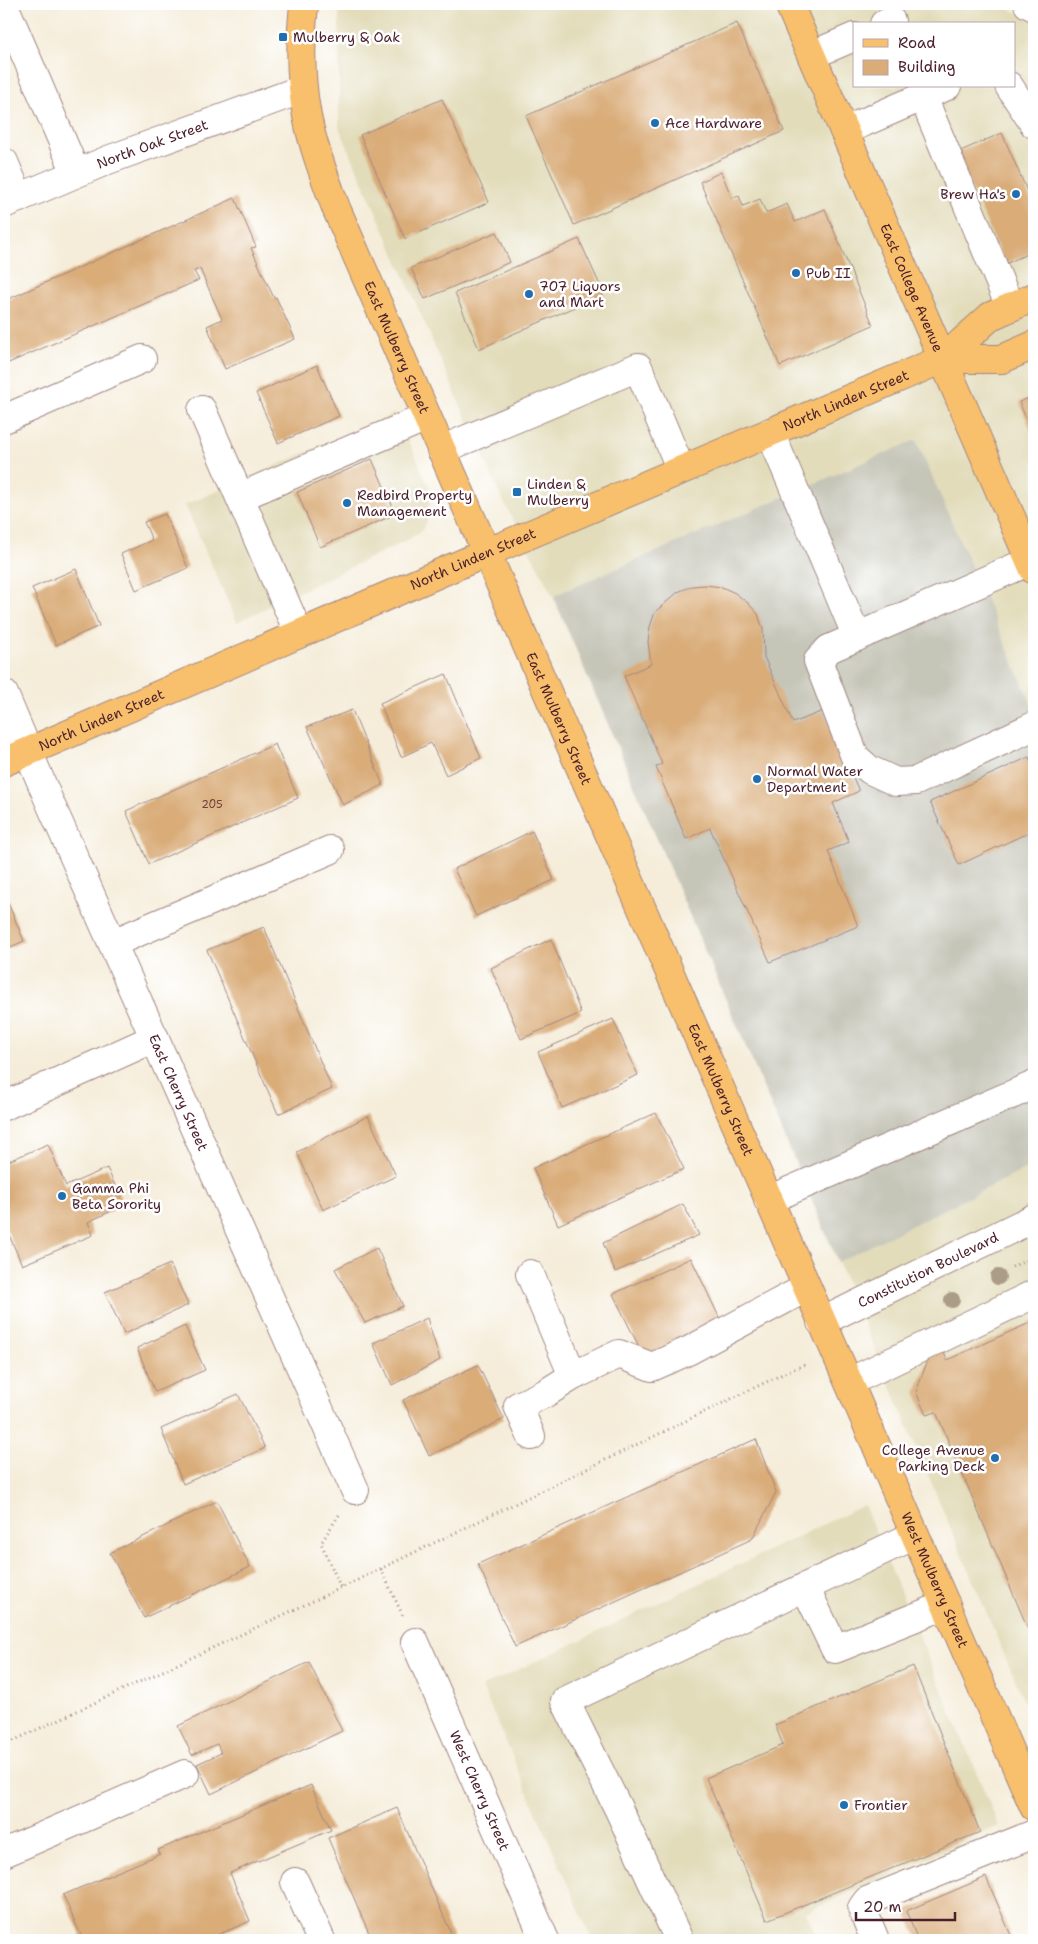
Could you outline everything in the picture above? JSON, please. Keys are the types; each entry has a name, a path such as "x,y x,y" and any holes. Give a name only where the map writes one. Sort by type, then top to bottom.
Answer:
{"main road":[{"name":"East Mulberry Street","path":"304,4 301,29 303,83 307,116 316,152 336,208 836,1353"},
{"name":"East College Avenue","path":"789,4 1032,565"},
{"path":"943,359 991,316 1022,302"},
{"path":"943,359 1002,358 1034,345"},
{"name":"North Linden Street","path":"16,757 486,553 943,359"},
{"name":"West Mulberry Street","path":"836,1353 1034,1807"}],"street":[{"path":"1028,4 1034,7"},
{"path":"4,5 76,173"},
{"path":"812,55 853,37"},
{"name":"North Oak Street","path":"11,201 108,160 303,83"},
{"path":"1010,88 1034,124"},
{"path":"844,131 935,91 1022,302"},
{"path":"4,162 11,201"},
{"path":"4,419 142,359"},
{"path":"441,450 638,367 681,470"},
{"path":"202,410 299,634"},
{"path":"240,497 427,417"},
{"path":"770,432 856,637"},
{"path":"1032,565 829,649 818,661 855,757 870,770 896,782 916,781 1034,726"},
{"name":"East Cherry Street","path":"4,694 16,757 113,943 355,1490"},
{"path":"113,943 330,850"},
{"path":"4,1106 155,1038"},
{"path":"768,1200 1034,1085"},
{"name":"Constitution Boulevard","path":"821,1322 1034,1218"},
{"path":"530,1274 573,1376"},
{"path":"531,1436 518,1406 546,1393 573,1376 620,1354 652,1367 690,1350 806,1288"},
{"path":"849,1382 1034,1294"},
{"path":"680,1940 565,1701 915,1535"},
{"path":"805,1587 835,1649 946,1605"},
{"name":"West Cherry Street","path":"416,1642 545,1940"},
{"path":"4,1853 185,1774"},
{"path":"875,1940 862,1908 868,1900 1034,1834"},
{"path":"295,1882 321,1940"}],"path":[{"path":"1008,1269 1034,1256"},
{"path":"4,1745 341,1588 791,1370 836,1353"},
{"path":"341,1588 321,1543 355,1490"},
{"path":"380,1569 416,1642"}],"shaded area":[{"path":"339,4 1001,4 1034,21 1034,709 916,441 553,596 498,491 339,127"},
{"path":"396,413 429,486 429,515 423,530 409,539 237,622 185,505"},
{"path":"916,440 1034,709 1034,1165 838,1262 553,596"},
{"path":"1034,1165 1034,1725 838,1262"},
{"path":"864,1505 999,1826 806,1912 818,1940 592,1940 482,1687"}],"building":[{"name":"Ace Hardware","path":"737,23 784,131 574,225 526,116"},
{"path":"442,99 489,202 405,239 360,135"},
{"path":"1002,133 1034,207 1034,251 1005,264 956,153"},
{"name":"Pub II","path":"721,172 732,198 739,196 743,206 760,199 766,213 787,204 795,222 825,209 873,325 780,366 700,182"},
{"path":"235,198 256,247 251,248 295,339 225,369 207,326 222,319 200,269 194,271 199,280 4,365 4,301"},
{"path":"497,232 510,262 425,299 411,268"},
{"name":"707 Liquors and Mart","path":"579,239 604,294 479,349 455,293"},
{"path":"317,365 339,416 278,443 256,393"},
{"path":"1034,396 1034,437 1019,402"},
{"name":"Redbird Property Management","path":"372,459 396,514 320,547 297,492"},
{"path":"165,514 188,568 136,590 121,554 152,540 144,522"},
{"path":"76,569 99,626 56,645 32,588"},
{"name":"Normal Water Department","path":"692,586 722,587 735,593 758,614 763,629 764,657 793,723 823,711 859,791 833,803 849,842 828,851 858,926 770,962 710,828 686,839 656,767 662,764 624,676 651,664 648,642 655,612 678,592"},
{"path":"446,674 481,758 446,775 431,743 401,757 380,703"},
{"path":"352,710 383,785 343,805 307,727"},
{"path":"275,744 298,798 149,864 126,811"},
{"path":"1029,757 1034,769 1034,830 959,865 930,802"},
{"path":"532,831 554,880 476,916 454,869"},
{"path":"4,893 24,941 4,950"},
{"path":"264,927 332,1089 278,1114 207,950"},
{"path":"551,939 581,1013 521,1039 491,968"},
{"path":"613,1019 638,1075 562,1108 538,1052"},
{"path":"656,1113 684,1169 558,1225 533,1168"},
{"path":"368,1116 396,1176 323,1210 297,1152"},
{"name":"Gamma Phi Beta Sorority","path":"48,1144 66,1186 107,1168 124,1205 88,1222 93,1235 22,1265 4,1223 4,1163"},
{"path":"683,1204 699,1235 615,1272 603,1243"},
{"path":"377,1248 403,1306 365,1323 335,1269"},
{"path":"691,1258 720,1319 644,1357 613,1294"},
{"path":"170,1264 188,1305 124,1334 105,1292"},
{"path":"427,1318 440,1360 392,1385 373,1343"},
{"name":"College Avenue Parking Deck","path":"1034,1321 1034,1643 936,1412 926,1415 916,1392 929,1357 943,1350 947,1360"},
{"path":"185,1326 205,1370 155,1392 137,1348"},
{"path":"478,1365 504,1419 429,1456 403,1400"},
{"path":"238,1394 265,1448 183,1484 161,1429"},
{"path":"756,1439 776,1492 752,1539 515,1647 478,1564"},
{"path":"217,1501 250,1567 144,1618 110,1553"},
{"path":"309,1662 342,1731 211,1794 197,1764 221,1753 217,1744 192,1755 178,1726"},
{"name":"Frontier","path":"913,1666 980,1832 767,1920 706,1778 783,1745 775,1725"},
{"path":"311,1785 331,1830 230,1873 250,1921 206,1940 83,1940 63,1895 160,1854 158,1850"},
{"path":"397,1808 454,1940 372,1940 328,1838"},
{"path":"986,1877 1013,1940 918,1940 906,1911"}],"place":[{"name":"Mulberry & Oak","path":"283,37"},
{"name":"Ace Hardware","path":"655,123"},
{"name":"Brew Ha's","path":"1016,194"},
{"name":"Pub II","path":"796,273"},
{"name":"707 Liquors and Mart","path":"529,294"},
{"name":"Linden & Mulberry","path":"517,492"},
{"name":"Redbird Property Management","path":"347,503"},
{"name":"Normal Water Department","path":"757,779"},
{"name":"Gamma Phi Beta Sorority","path":"62,1196"},
{"name":"College Avenue Parking Deck","path":"995,1458"},
{"name":"Frontier","path":"844,1805"}]}
